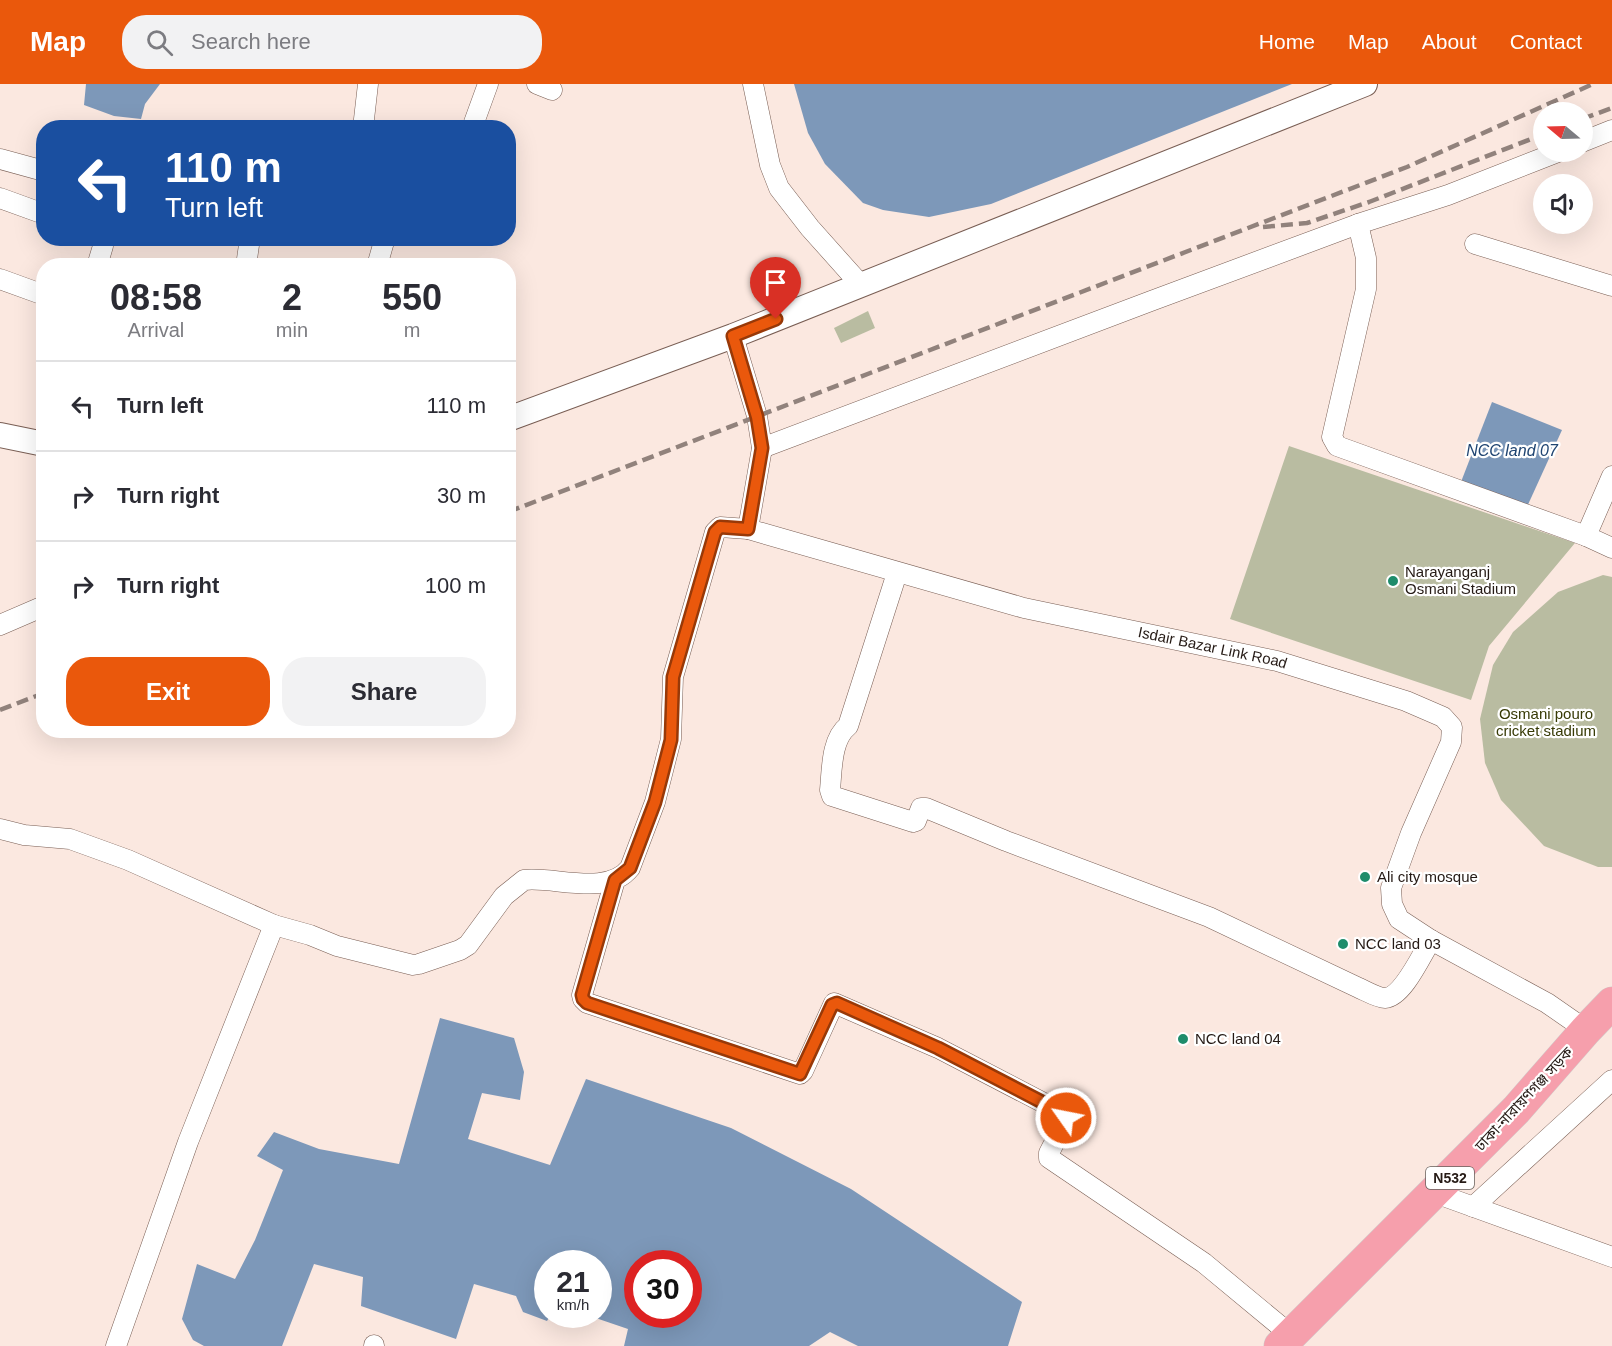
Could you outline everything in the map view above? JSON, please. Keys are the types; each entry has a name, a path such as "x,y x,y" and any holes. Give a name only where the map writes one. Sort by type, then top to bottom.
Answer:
{"highway":[{"name":"ঢাকা-নারায়ণগঞ্জ সড়ক","path":"1286,1341 1516,1110 1612,1003"}],"street":[{"path":"364,120 368,84"},
{"path":"475,120 488,84"},
{"path":"753,84 770,165 779,188 810,228 860,284"},
{"path":"516,416 733,336 1365,84"},
{"path":"1593,138 1612,130"},
{"path":"0,159 36,169"},
{"path":"762,448 1358,224 1448,195 1533,162"},
{"path":"0,198 36,211"},
{"path":"1358,224 1366,258 1366,289 1332,437 1333,442 1337,446 1586,536 1612,548"},
{"path":"1475,244 1612,286"},
{"path":"0,279 36,293"},
{"path":"733,336 757,417 762,448 748,529"},
{"path":"0,435 36,442"},
{"path":"1586,536 1612,476"},
{"name":"Isdair Bazar Link Road","path":"615,880 630,868 655,802 671,740 673,677 715,532 720,527 748,529 1024,608 1277,661 1406,701 1443,717 1452,727 1451,742 1411,833 1390,888 1392,904 1399,919 1431,940 1529,993 1586,1030"},
{"path":"897,573 848,726 842,730 835,750 830,790 832,796 913,822 916,821 921,808 926,808 1006,841 1209,916 1384,998 1395,995 1403,986 1431,940"},
{"path":"0,625 36,609"},
{"path":"0,829 24,835 70,839 128,860 274,925 310,935 337,946 413,964 460,950 468,945 504,896 524,880 573,884 615,880 582,995 587,1003 800,1074 834,1003 938,1048 1065,1114 1065,1122 1048,1158 1204,1263 1286,1341"},
{"path":"116,1346 188,1142 274,925"},
{"path":"1473,1207 1612,1080"},
{"path":"1435,1193 1612,1257"}],"green space":[{"path":"868,311 875,328 841,343 834,328"},
{"name":"Narayanganj Osmani Stadium","path":"1289,446 1575,543 1489,646 1471,700 1230,619"},
{"name":"Osmani pouro cricket stadium","path":"1603,575 1612,577 1612,867 1598,867 1544,846 1501,800 1485,763 1480,719 1493,665 1513,632 1558,592"}],"water":[{"path":"86,84 160,84 145,104 141,119 114,116 84,105"},
{"path":"794,84 1292,84 991,204 929,217 883,210 863,203 825,164 808,133"},
{"name":"NCC land 07","path":"1492,402 1562,430 1526,509 1459,487"},
{"path":"440,1018 514,1038 524,1072 520,1100 482,1093 468,1139 550,1165 586,1079 731,1128 851,1189 1022,1302 1008,1346 858,1346 830,1332 809,1346 624,1346 628,1329 625,1328 702,1328 702,1250 624,1250 624,1328 612,1324 612,1250 534,1250 534,1316 523,1312 516,1296 474,1284 456,1339 361,1306 363,1277 314,1264 282,1346 204,1346 193,1340 182,1319 197,1264 235,1279 255,1240 283,1170 257,1156 274,1132 319,1149 399,1164"}],"railway":[{"path":"516,509 1407,167 1593,84"},
{"path":"1593,115 1612,108"},
{"path":"1263,227 1307,223 1369,202 1533,138"},
{"path":"0,710 36,696"}],"place":[{"name":"Narayanganj Osmani Stadium","path":"1393,581"},
{"name":"Ali city mosque","path":"1365,877"},
{"name":"NCC land 03","path":"1343,944"},
{"name":"NCC land 04","path":"1183,1039"}],"route":[{"path":"776,319 733,336 757,417 762,448 748,529 720,527 715,532 673,677 671,740 655,802 630,868 615,880 582,995 583,999 587,1003 800,1074 832,1005 837,1003 938,1048 1065,1114 1066,1118"}]}
